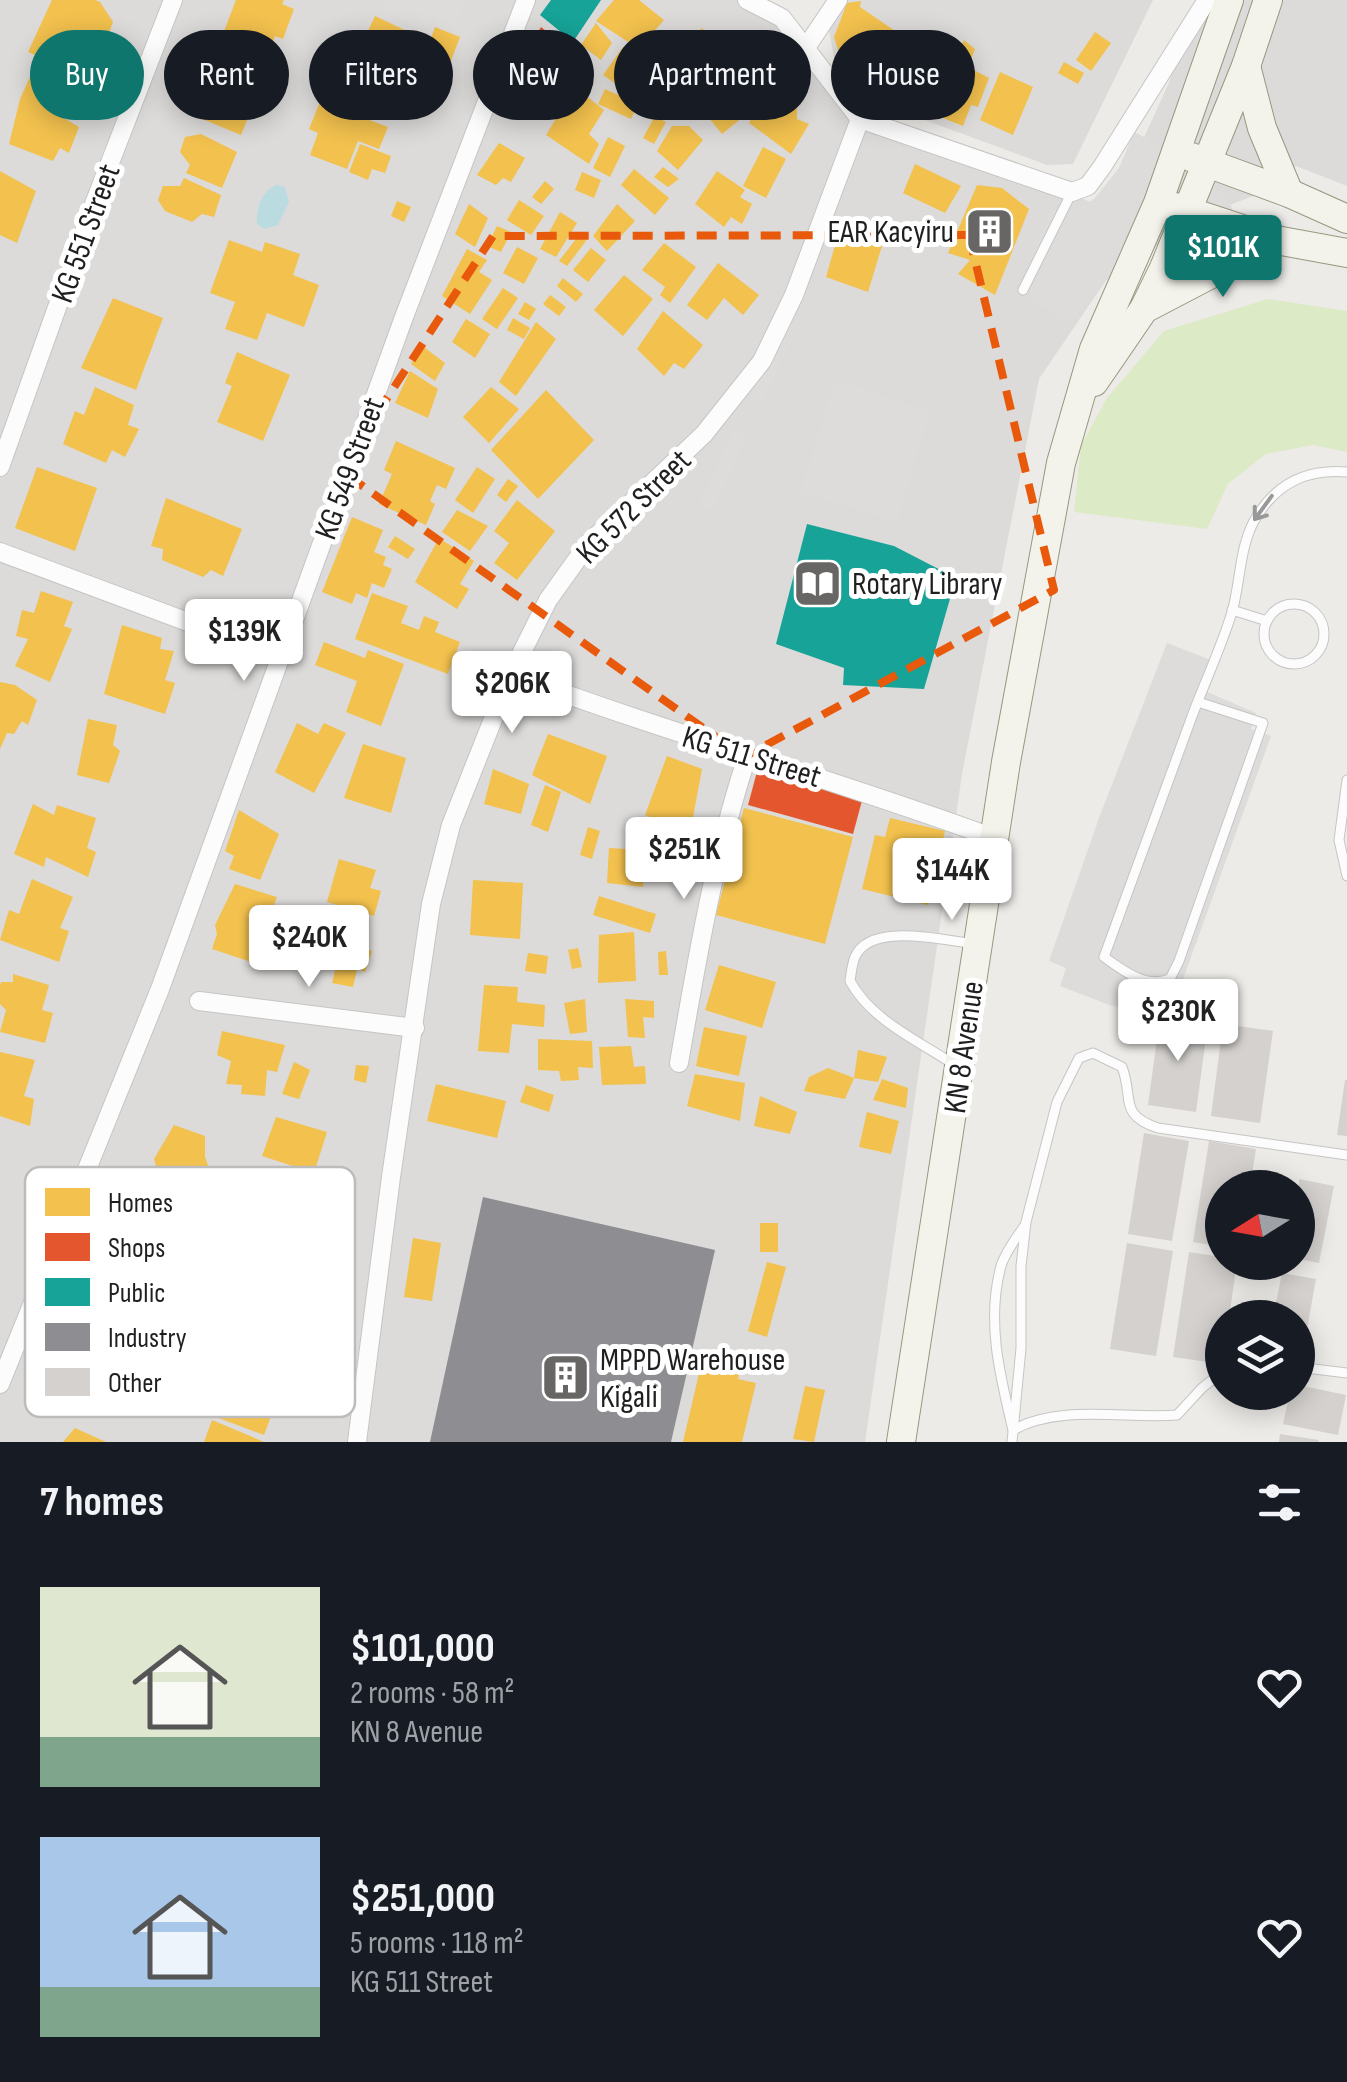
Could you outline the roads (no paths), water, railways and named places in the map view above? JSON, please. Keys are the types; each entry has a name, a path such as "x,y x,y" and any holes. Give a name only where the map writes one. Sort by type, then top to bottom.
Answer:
{"main road":[{"name":"KN 8 Avenue","path":"900,1442 994,838 1044,543 1072,418 1094,349 1158,203 1229,0"},
{"name":"KN 8 Avenue","path":"1072,418 1144,309 1189,211 1268,0"},
{"path":"1246,66 1262,128 1289,193"},
{"path":"1176,152 1289,193 1347,219"},
{"path":"1158,203 1276,240 1347,253"},
{"path":"1144,309 1276,240"}],"street":[{"name":"KG 551 Street","path":"0,467 94,204 173,0"},
{"name":"KG 549 Street","path":"88,1167 160,988 526,0"},
{"path":"747,0 786,9"},
{"path":"811,39 838,0"},
{"path":"866,120 1065,190 1088,186 1206,0"},
{"path":"811,53 831,79"},
{"name":"KG 572 Street","path":"357,1442 431,904 450,825 510,674 548,600 588,544 704,434 762,361 794,295 859,120"},
{"path":"0,552 280,656"},
{"name":"KG 511 Street","path":"510,674 994,838"},
{"path":"679,1063 711,886 747,757"},
{"path":"199,1001 415,1028"},
{"name":"KG 549 Street","path":"0,1384 25,1322"}],"lane":[{"path":"1023,290 1065,190"},
{"path":"1198,702 1263,723 1179,961 1170,980 1160,984 1139,979 1104,956 1232,610 1240,561 1254,518 1276,491 1296,478 1328,470 1347,472"},
{"path":"1285,604 1305,605 1314,610 1324,627 1322,647 1316,655 1298,664 1279,660 1266,645 1267,621 1285,604"},
{"path":"1232,610 1267,621"},
{"path":"1347,780 1340,840 1347,876"},
{"path":"960,1068 873,1012 850,981 856,954 874,939 892,935 978,944"},
{"path":"1012,1442 1021,1348 1021,1266 1026,1222 1057,1102 1078,1058 1093,1053 1122,1068 1128,1082 1127,1103 1140,1122 1158,1128 1347,1156"},
{"path":"1013,1430 998,1365 993,1313 1002,1263 1026,1222"},
{"path":"1315,1369 1347,1373"},
{"path":"1013,1430 1031,1420 1060,1414 1138,1418 1178,1415 1205,1386"}],"water":[{"path":"276,185 285,187 289,202 278,225 264,229 257,224 259,206 263,196"}],"place":[{"name":"EAR Kacyiru","path":"989,231"},
{"name":"Rotary Library","path":"817,583"},
{"name":"MPPD Warehouse Kigali","path":"565,1377"}]}
